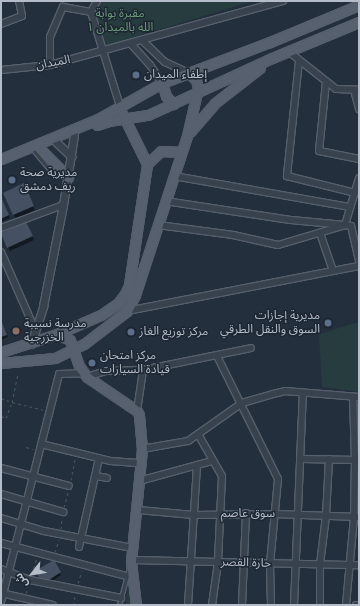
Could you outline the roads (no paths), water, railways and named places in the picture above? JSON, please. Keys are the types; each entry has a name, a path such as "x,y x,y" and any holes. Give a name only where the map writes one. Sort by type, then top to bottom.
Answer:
{"main road":[{"path":"1,159 98,119 162,83 270,42 359,4"},
{"path":"1,164 109,121 148,115 272,58 359,22"},
{"path":"187,136 215,103 272,58"},
{"path":"1,363 44,360 73,350 117,321 127,311 135,295 187,136 198,92 196,80 189,73"},
{"path":"162,83 166,96 173,104"},
{"path":"1,352 31,344 57,334 110,310 125,294 129,285 147,164 120,106"},
{"path":"37,150 67,176"},
{"path":"147,164 161,150 181,152"},
{"path":"57,334 67,337 85,375 137,411 141,424 142,449 138,510 131,561 136,605"}],"street":[{"path":"1,24 22,16 19,1"},
{"path":"97,1 91,12 105,51 120,106"},
{"name":"الميدان","path":"1,70 50,65 131,44 274,2 283,1"},
{"path":"50,65 50,37 62,4 91,12"},
{"path":"144,40 165,62 189,73"},
{"path":"131,44 150,65 162,83"},
{"path":"288,51 336,89 356,90 359,109"},
{"path":"299,61 287,176 354,193"},
{"path":"326,82 318,151 359,159"},
{"path":"31,344 43,306 64,204 74,135"},
{"path":"56,142 71,156"},
{"path":"174,176 350,207"},
{"path":"345,225 359,178"},
{"path":"165,201 291,220 351,226 359,261"},
{"path":"1,228 64,204"},
{"path":"158,225 233,235 278,245 345,225"},
{"path":"320,233 333,271"},
{"path":"1,252 35,330"},
{"path":"127,311 359,266"},
{"path":"1,602 2,593 16,547 25,502 34,476 59,374 85,375 105,370 143,370 251,348"},
{"path":"217,356 242,403 278,479 270,564 271,605"},
{"path":"137,411 143,370"},
{"path":"142,449 188,441 242,403 285,391 356,397 356,517 348,565 346,605"},
{"path":"294,605 297,514 302,459 303,393"},
{"path":"198,434 212,461 222,476 219,513 218,562 212,605"},
{"path":"40,447 76,451 99,458 141,463"},
{"path":"79,546 99,458"},
{"path":"302,459 357,460"},
{"path":"320,605 320,564 326,516 329,459"},
{"path":"139,481 212,461"},
{"path":"188,605 197,465"},
{"path":"1,468 69,486"},
{"path":"96,476 106,478"},
{"path":"1,494 63,512"},
{"name":"سوق عاصم","path":"138,510 194,515 246,513 356,517"},
{"path":"242,605 242,562 246,513"},
{"path":"1,518 60,534 132,548"},
{"path":"1,544 85,564 126,576"},
{"name":"حارة القصر","path":"131,561 359,565"},
{"path":"1,569 30,580 121,598"},
{"path":"2,593 53,605"}],"lane":[{"path":"119,605 131,561"}],"place":[{"name":"إطفاء الميدان","path":"136,75"},
{"name":"مديرية صحة ريف دمشق","path":"12,180"},
{"name":"مديرية إجازات السوق والنقل الطرقي","path":"328,323"},
{"name":"مدرسة نسيبة الخزرجية","path":"16,331"},
{"name":"مركز توزيع الغاز","path":"131,332"},
{"name":"مركز امتحان قيادة السيارات","path":"92,363"}],"park label":[{"name":"مقبرة بوابة الله بالميدان ١","path":"120,21"}]}
